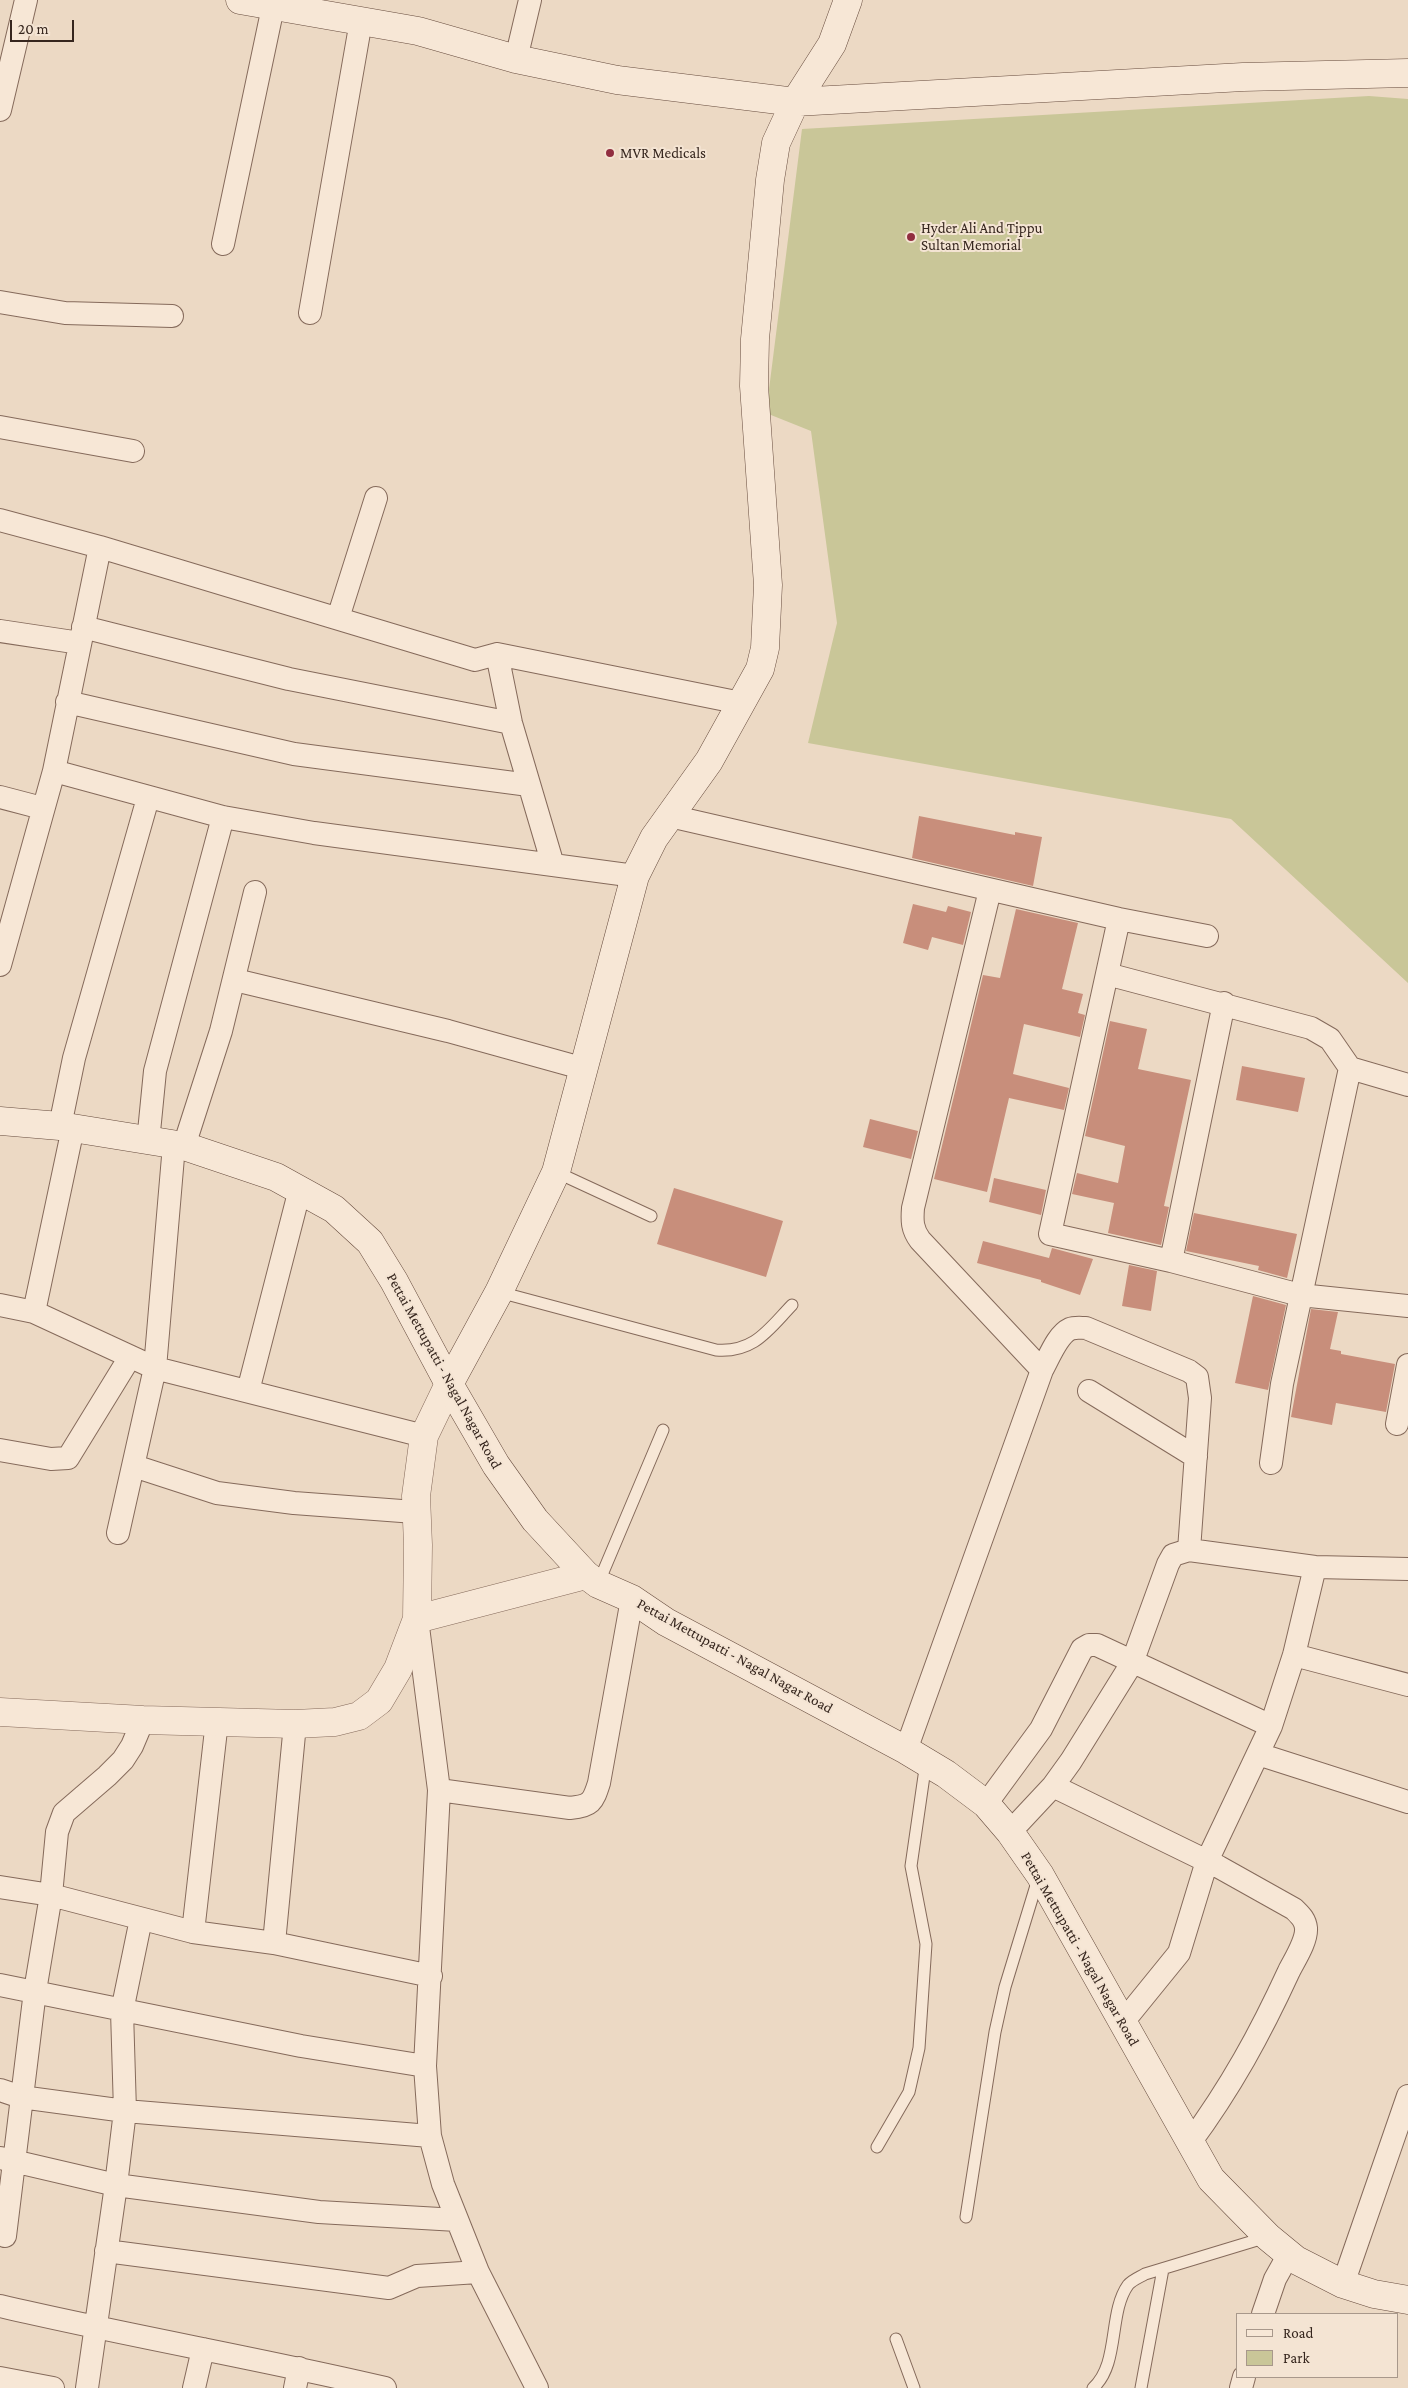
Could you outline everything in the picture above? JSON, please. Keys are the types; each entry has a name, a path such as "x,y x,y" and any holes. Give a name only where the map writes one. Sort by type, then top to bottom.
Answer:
{"main road":[{"path":"240,0 418,31 516,59 616,80 795,102 1243,77 1408,73"},
{"path":"0,1712 143,1720 295,1724 335,1722 359,1716 379,1701 398,1669 417,1619 418,1545 415,1512 424,1436 449,1384 498,1292 556,1172 635,876 654,838 709,762 760,669 765,648 768,585 754,386 755,339 760,274 770,180 776,143 795,102 832,44 848,0"},
{"name":"Pettai Mettupatti - Nagal Nagar Road","path":"0,1121 66,1127 168,1145 276,1177 334,1209 370,1242 394,1281 449,1384 496,1465 535,1520 592,1580 632,1599 666,1622 916,1756 946,1774 986,1804 1010,1832 1040,1875 1189,2144 1211,2179 1268,2237 1289,2254 1343,2284 1374,2294 1408,2300"},
{"path":"417,1619 592,1580"}],"street":[{"path":"0,110 26,0"},
{"path":"516,59 530,0"},
{"path":"223,244 273,7"},
{"path":"310,313 361,21"},
{"path":"0,302 65,313 172,316"},
{"path":"0,428 133,451"},
{"path":"338,618 376,498"},
{"path":"0,520 338,618 475,660 497,654 741,703"},
{"path":"0,964 8,903 54,771 100,548"},
{"path":"0,631 81,635 289,680 511,724"},
{"path":"497,654 511,724 553,865"},
{"path":"67,702 294,754 529,785"},
{"path":"54,771 223,817 314,833 635,876"},
{"path":"0,797 42,808"},
{"path":"34,1312 66,1127 74,1058 148,798"},
{"path":"670,816 1119,919 1207,936"},
{"path":"118,1533 155,1368 168,1145 155,1071 223,817"},
{"path":"990,890 915,1198 912,1223 914,1232 920,1240 1042,1370"},
{"path":"168,1145 235,980 255,892"},
{"path":"1119,919 1050,1234 1171,1261 1300,1296 1408,1306"},
{"path":"1107,974 1311,1028 1330,1039 1350,1068 1408,1085"},
{"path":"235,980 448,1032 585,1069"},
{"path":"1171,1261 1224,1004"},
{"path":"1271,1463 1282,1384 1350,1068"},
{"path":"248,1391 300,1189"},
{"path":"0,1305 34,1312 155,1368 424,1436"},
{"path":"916,1756 1042,1370 1061,1337 1068,1329 1075,1327 1086,1328 1189,1371 1197,1377 1200,1388 1189,1550"},
{"path":"0,1450 50,1459 68,1458 130,1356"},
{"path":"1397,1424 1408,1365"},
{"path":"1090,1391 1196,1457"},
{"path":"134,1466 217,1493 294,1503 415,1512"},
{"path":"1010,1832 1052,1786 1071,1761 1132,1663 1173,1555 1189,1550 1315,1567 1408,1569"},
{"path":"1123,2022 1179,1953 1207,1861 1271,1726 1294,1655 1315,1567"},
{"path":"439,1790 570,1808 584,1806 594,1799 599,1783 632,1599"},
{"path":"417,1619 439,1790 425,2066 430,2136 443,2184 478,2272 537,2388"},
{"path":"986,1804 1041,1729 1082,1649 1089,1645 1097,1645 1132,1663 1271,1726"},
{"path":"1294,1655 1408,1684"},
{"path":"0,2234 5,2236 6,2160 21,2097 35,1991 51,1895 56,1832 64,1813 108,1776 123,1760 132,1746 143,1720"},
{"path":"193,1932 217,1721"},
{"path":"274,1943 295,1724"},
{"path":"1258,1754 1408,1802"},
{"path":"1052,1786 1207,1861 1294,1909 1302,1916 1306,1930 1301,1946 1261,2032 1231,2085 1189,2144"},
{"path":"0,1886 51,1895 193,1932 274,1943 431,1976"},
{"path":"87,2388 125,2111 122,2011 141,1919"},
{"path":"0,1984 122,2011 301,2046 425,2066"},
{"path":"0,2090 21,2097 125,2111 430,2136"},
{"path":"1343,2284 1408,2096"},
{"path":"6,2160 116,2185 319,2212 457,2220"},
{"path":"106,2251 389,2288 417,2276 478,2272"},
{"path":"1262,2313 1275,2279 1289,2254"},
{"path":"0,2306 96,2328 203,2349 297,2378 386,2388"},
{"path":"194,2388 203,2349"},
{"path":"0,2378 53,2388"}],"lane":[{"path":"556,1172 651,1216"},
{"path":"498,1292 716,1350 730,1352 746,1348 761,1338 792,1305"},
{"path":"592,1580 663,1430"},
{"path":"876,2147 908,2092 919,2048 926,1944 911,1866 916,1756"},
{"path":"966,2217 995,2032 1005,1987 1040,1875"},
{"path":"1093,2388 1101,2381 1106,2368 1121,2300 1129,2283 1145,2274 1268,2237"},
{"path":"1141,2388 1163,2269"},
{"path":"896,2339 914,2388"}],"green space":[{"path":"1369,96 1408,99 1408,983 1231,819 808,743 837,623 811,431 766,413 802,129"}],"building":[{"path":"919,816 1015,835 1015,832 1042,837 1033,886 912,858"},
{"path":"913,904 946,912 948,906 971,912 963,945 932,937 928,950 903,943"},
{"path":"1016,909 1078,923 1062,989 1083,994 1078,1013 1085,1015 1080,1037 1024,1024 1013,1074 1069,1088 1064,1110 1009,1098 987,1192 934,1179 983,975 1000,978"},
{"path":"1110,1021 1147,1029 1138,1069 1191,1080 1164,1206 1169,1207 1161,1245 1108,1233 1114,1203 1072,1194 1077,1173 1118,1183 1125,1146 1085,1136"},
{"path":"1242,1066 1305,1078 1298,1112 1236,1100"},
{"path":"870,1119 918,1131 911,1159 863,1147"},
{"path":"994,1178 1046,1190 1041,1215 989,1202"},
{"path":"674,1188 783,1221 766,1277 657,1244"},
{"path":"1194,1213 1297,1234 1287,1278 1258,1270 1259,1266 1186,1251"},
{"path":"983,1241 1049,1258 1052,1248 1093,1259 1080,1295 1041,1282 1041,1280 977,1263"},
{"path":"1129,1265 1157,1271 1151,1311 1122,1306"},
{"path":"1253,1296 1286,1305 1268,1390 1235,1383"},
{"path":"1311,1309 1338,1312 1330,1349 1341,1351 1341,1354 1395,1364 1386,1412 1336,1403 1332,1425 1291,1417"}],"place":[{"name":"MVR Medicals","path":"610,153"},
{"name":"Hyder Ali And Tippu Sultan Memorial","path":"911,237"}]}
